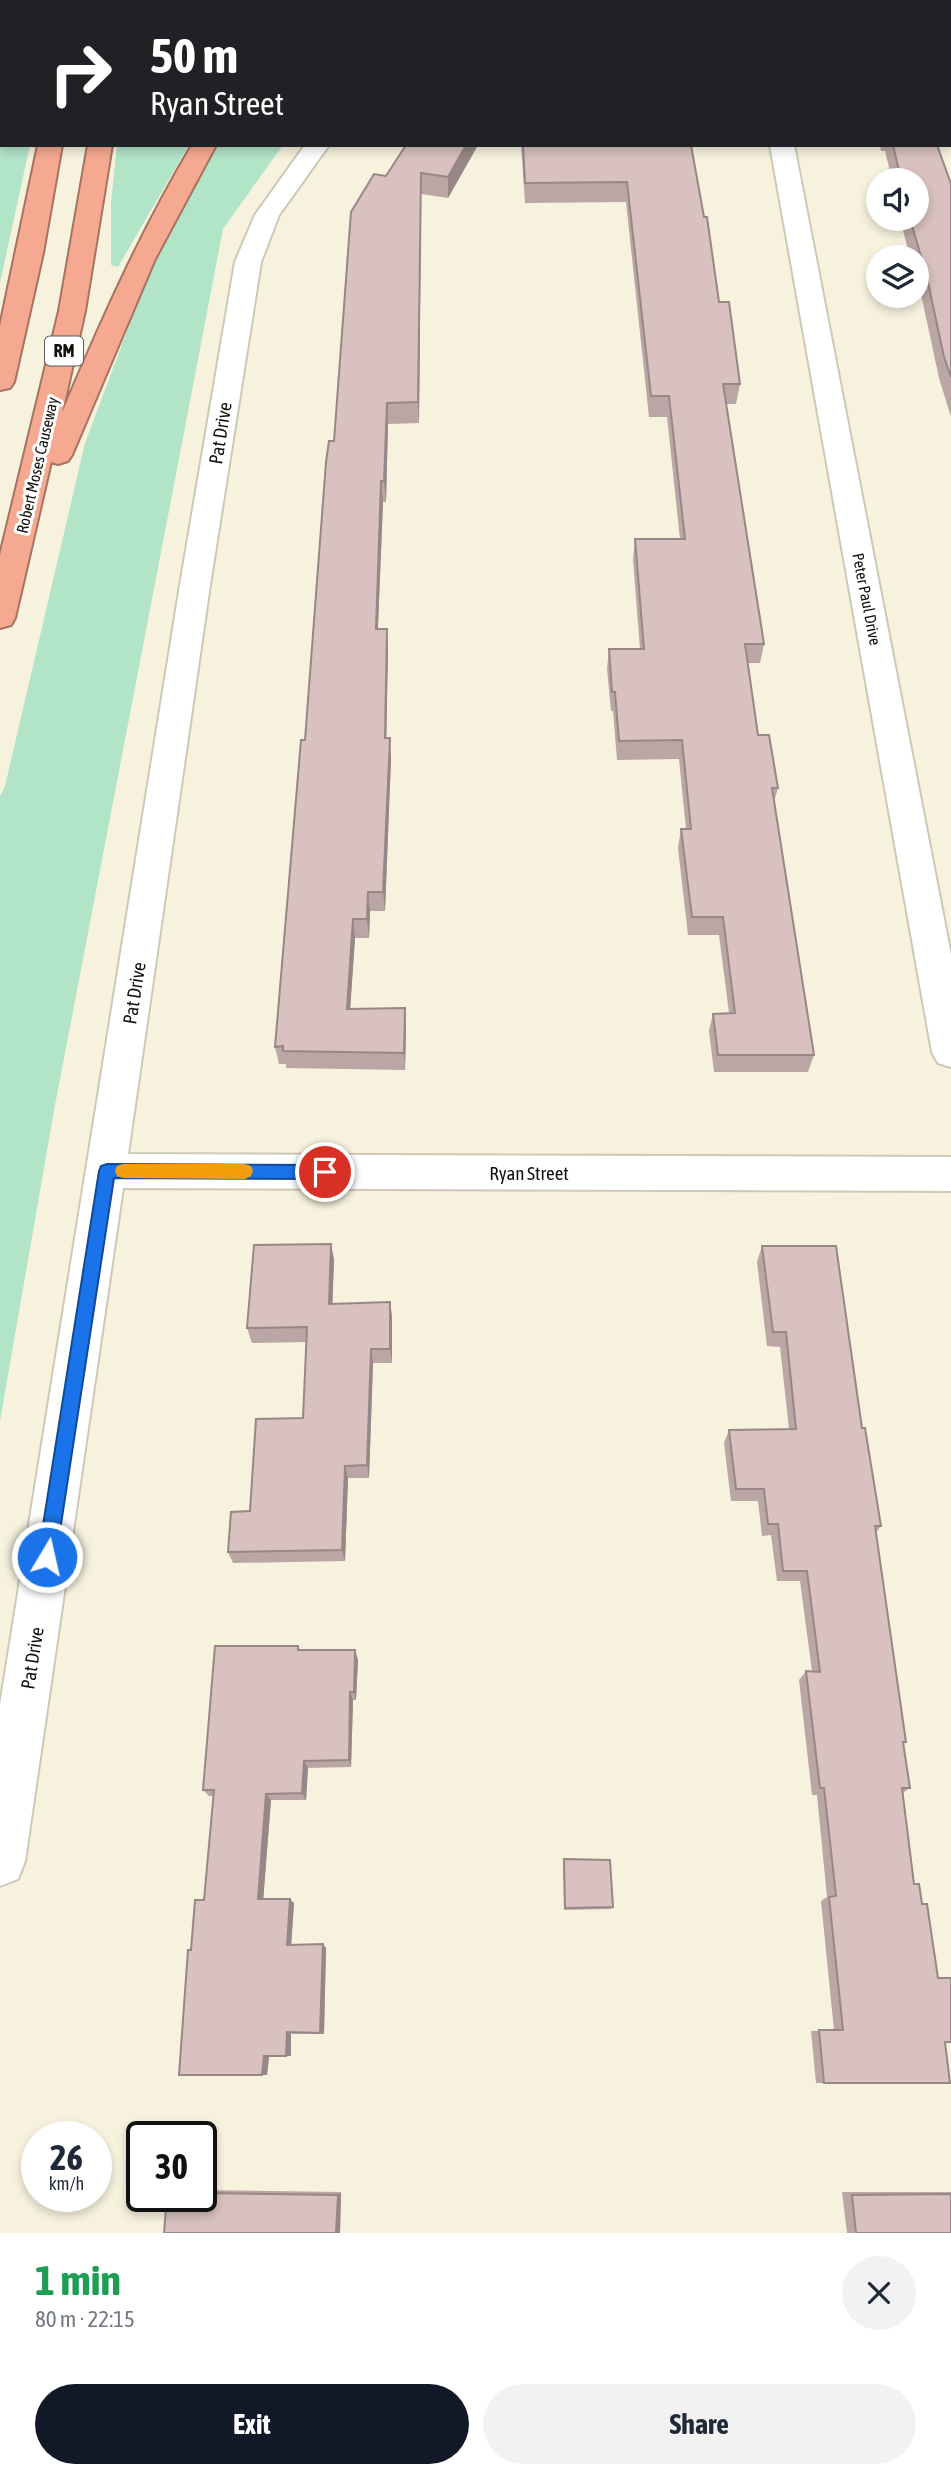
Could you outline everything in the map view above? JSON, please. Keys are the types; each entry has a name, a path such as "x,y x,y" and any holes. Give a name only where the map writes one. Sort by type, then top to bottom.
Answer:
{"highway":[{"path":"0,382 30,253 50,147"},
{"name":"Robert Moses Causeway","path":"0,618 72,311 100,147"},
{"path":"17,554 125,292 161,219 204,147"}],"street":[{"name":"Pat Drive","path":"0,1861 195,585 248,262 256,232 264,217 316,147"},
{"name":"Peter Paul Drive","path":"782,147 951,1052"},
{"name":"Ryan Street","path":"107,1171 951,1174"}],"green space":[{"path":"0,147 30,147 0,283"},
{"path":"117,147 188,147 118,267 111,265 111,202"},
{"path":"214,147 282,147 223,229 55,1105 0,1421 0,796 5,786 85,443 157,251"}],"building":[{"path":"405,147 465,147 448,177 421,173 418,402 387,403 384,481 381,481 376,629 387,629 385,738 390,738 383,892 368,892 367,919 353,919 347,1009 405,1008 404,1053 283,1051 283,1046 275,1047 301,740 305,740 326,462 329,441 334,441 351,212 374,174 386,176"},
{"path":"523,147 691,147 704,217 707,217 719,302 729,302 740,384 723,384 764,644 745,644 758,735 769,735 778,788 772,788 814,1055 718,1055 713,1014 735,1013 723,917 692,917 681,829 691,829 682,740 619,741 609,649 644,649 635,539 685,539 669,396 651,396 627,182 525,183"},
{"path":"893,147 938,147 951,184 951,377 929,287 929,245 918,245 914,231 929,231 929,168 898,168"},
{"path":"331,1244 329,1304 390,1302 390,1349 371,1349 367,1465 345,1466 342,1550 228,1552 231,1512 250,1511 256,1419 303,1418 307,1327 247,1328 254,1245"},
{"path":"762,1246 836,1246 862,1428 865,1428 881,1526 875,1526 906,1742 903,1742 910,1788 902,1788 914,1884 919,1884 922,1904 927,1904 938,1978 951,1978 951,2042 945,2042 950,2083 824,2083 819,2030 843,2030 829,1897 836,1896 824,1788 820,1788 806,1671 820,1672 807,1571 783,1571 778,1524 768,1524 764,1489 736,1489 729,1430 796,1429 786,1332 773,1332"},
{"path":"215,1646 298,1646 298,1650 355,1650 354,1692 350,1692 349,1760 304,1761 302,1793 266,1794 258,1899 290,1899 287,1945 323,1944 320,2033 287,2032 286,2056 264,2056 262,2075 179,2075 188,1950 191,1950 195,1900 204,1900 214,1790 203,1790"},
{"path":"564,1859 610,1860 613,1907 565,1908"},
{"path":"217,2193 338,2195 336,2233 164,2233 166,2212 217,2212"},
{"path":"951,2194 951,2233 856,2233 852,2195"}],"slow traffic":[{"path":"123,1171 245,1171"}],"route":[{"path":"47,1557 107,1171 325,1172"}]}
